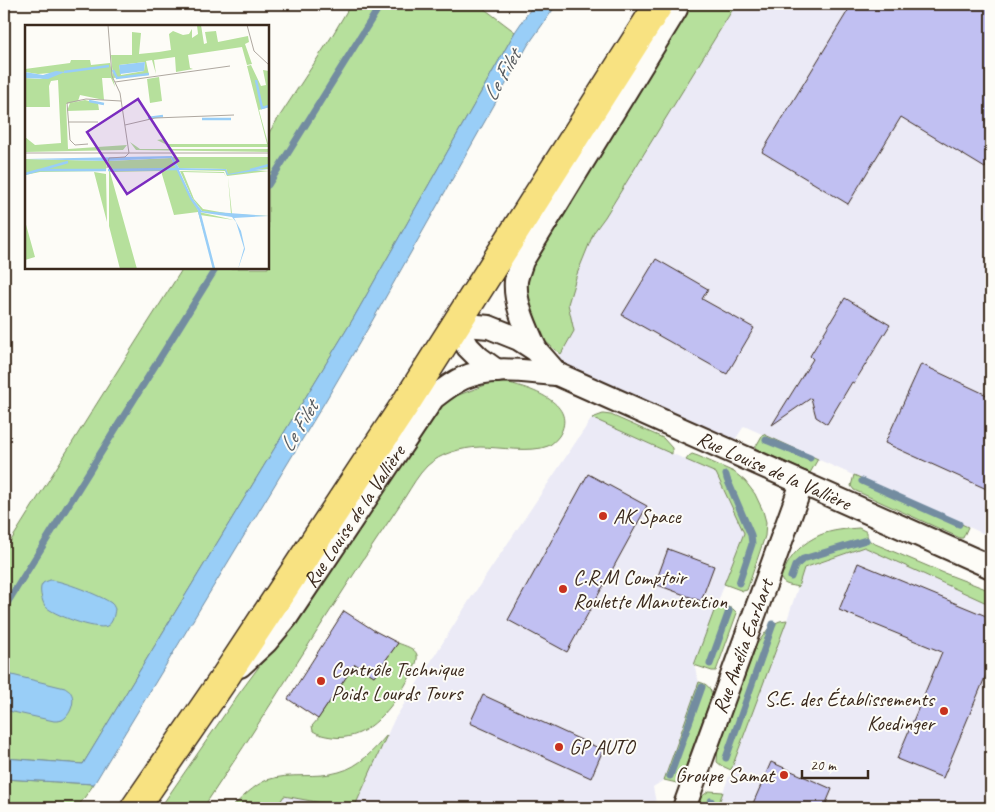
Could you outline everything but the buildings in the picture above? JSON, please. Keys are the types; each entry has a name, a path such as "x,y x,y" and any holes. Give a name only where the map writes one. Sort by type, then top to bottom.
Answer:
{"main road":[{"path":"135,808 221,683 400,411 659,4"}],"street":[{"name":"Rue Louise de la Vallière","path":"536,350 520,313 517,298 516,280 522,262 676,10 677,4"},
{"name":"Rue Louise de la Vallière","path":"455,324 489,327 519,339 536,350 557,374"},
{"path":"455,324 468,347 479,358 497,370"},
{"name":"Rue Louise de la Vallière","path":"221,683 266,642 286,618 432,398 464,378 497,370 557,374 991,568"},
{"name":"Rue Amélia Earhart","path":"684,808 802,483"}],"shaded area":[{"path":"736,4 991,4 991,537 744,426 735,440 556,361 574,331 568,304 577,274 594,232"},
{"path":"592,418 716,473 744,533 694,665 699,682 664,780 653,787 656,803 654,808 354,808 394,720 469,601"},
{"path":"864,547 991,605 991,808 717,808 804,569"},
{"path":"284,796 349,808 276,808"}],"green space":[{"path":"351,4 478,4 515,32 353,319 83,764 4,758 4,550 182,269 269,269 269,132"},
{"path":"691,4 736,4 594,232 577,274 568,304 574,331 561,354 544,340 534,325 525,289 528,271"},
{"path":"509,383 540,394 558,407 563,415 564,425 559,436 548,446 541,448 480,447 459,450 433,461 427,466 363,560 203,808 160,808 238,695 278,641 438,407 456,396 488,384"},
{"path":"603,414 611,415 663,438 672,448 672,454 592,418"},
{"path":"763,434 818,459 810,473 755,448"},
{"path":"692,454 734,472 745,481 755,494 763,511 766,522 765,536 747,590 743,591 724,584 744,533 716,473 686,460"},
{"path":"854,475 968,527 963,538 854,490 851,486"},
{"path":"859,528 867,532 868,539 873,543 991,591 991,605 864,547 804,568 798,587 783,582 782,575 790,559 809,541 829,532"},
{"path":"717,603 733,609 737,613 716,671 712,671 694,665"},
{"path":"787,620 731,770 717,762 718,746 757,644 773,624"},
{"path":"398,643 414,651 417,658 413,671 404,687 383,715 365,730 355,735 332,737 313,731 312,726 355,664 374,676"},
{"path":"699,682 708,686 712,695 681,779 677,783 664,780"},
{"path":"387,735 354,808 284,796 276,808 231,808 267,780 285,776 330,774 346,770 366,757"},
{"path":"4,779 94,784 77,808 4,808"},
{"path":"709,791 723,792 717,808 696,808 701,797"}],"water":[{"name":"Le Filet","path":"534,4 557,4 528,45 326,400 94,784 4,779 4,758 83,764 353,319 515,32"},
{"path":"50,580 81,589 112,603 115,609 111,623 102,627 85,624 49,609 44,604 41,591 43,583"},
{"path":"4,673 65,688 71,693 73,700 70,712 62,720 54,721 4,710"}],"waterway":[{"path":"269,183 381,4"},
{"path":"4,608 215,269"},
{"path":"766,440 810,458"},
{"path":"726,475 751,535 752,544 739,583"},
{"path":"862,481 959,524"},
{"path":"791,577 795,566 803,559 866,540"},
{"path":"710,664 729,611"},
{"path":"726,758 773,624"},
{"path":"670,776 702,687"},
{"path":"708,808 711,801"}],"place":[{"name":"AK Space","path":"603,516"},
{"name":"C.R.M Comptoir Roulette Manutention","path":"563,589"},
{"name":"Contrôle Technique Poids Lourds Tours","path":"321,681"},
{"name":"S.E. des Établissements Koedinger","path":"944,711"},
{"name":"GP AUTO","path":"559,747"},
{"name":"Groupe Samat","path":"784,775"}]}
